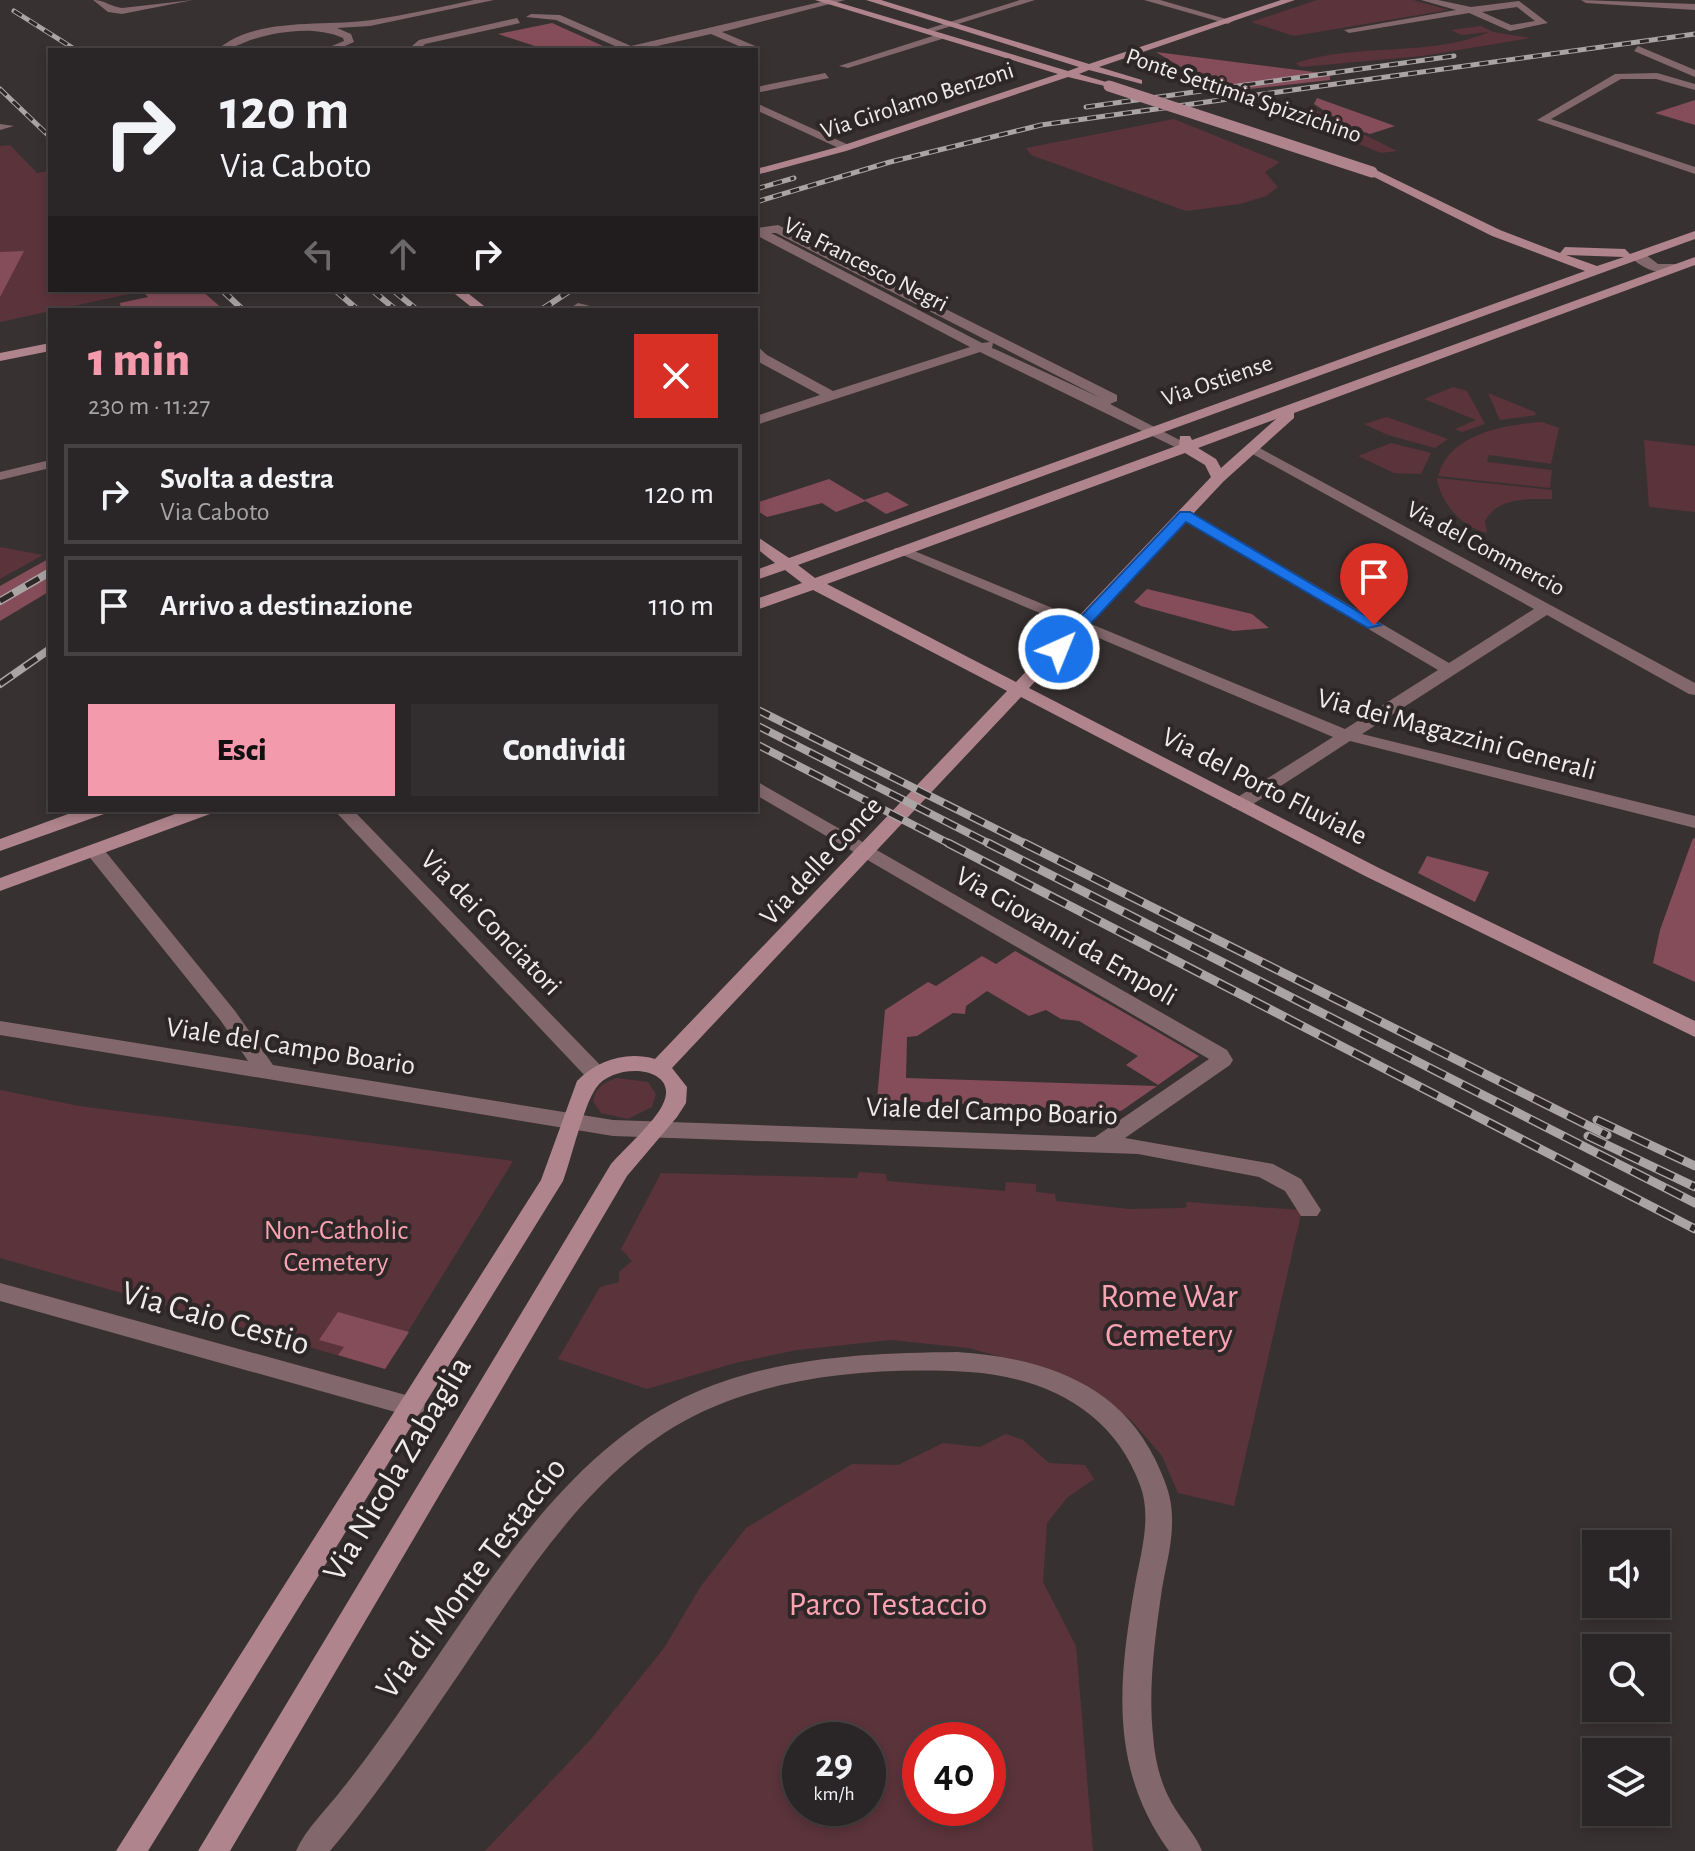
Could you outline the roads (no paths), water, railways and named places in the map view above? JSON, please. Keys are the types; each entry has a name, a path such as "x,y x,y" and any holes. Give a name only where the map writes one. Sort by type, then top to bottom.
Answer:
{"main road":[{"name":"Ponte Settimia Spizzichino","path":"871,0 1108,71 1377,170"},
{"name":"Via Girolamo Benzoni","path":"758,171 847,148 1290,0"},
{"name":"Ponte Settimia Spizzichino","path":"830,1 1377,170"},
{"path":"1377,170 1637,282"},
{"path":"1377,170 1496,233 1600,268"},
{"name":"Via Ostiense","path":"758,574 1695,235"},
{"path":"1565,251 1612,254 1656,249"},
{"name":"Via Ostiense","path":"758,604 805,579 901,551 1185,441 1212,438 1295,409 1695,261"},
{"path":"459,292 480,308"},
{"path":"0,357 48,347"},
{"name":"Via delle Conce","path":"659,1068 1219,478 1295,409"},
{"path":"1185,418 1185,441 1211,462 1219,478"},
{"name":"Via del Porto Fluviale","path":"758,543 805,579 1504,939 1695,1030"},
{"path":"0,885 198,812"},
{"path":"0,845 78,814"},
{"path":"596,1074 627,1064 659,1068"},
{"name":"Via Nicola Zabaglia","path":"213,1851 619,1170 652,1128 669,1112 677,1095 673,1081 659,1068"},
{"name":"Via Nicola Zabaglia","path":"131,1851 413,1407 552,1181 581,1093 596,1074"}],"street":[{"path":"98,0 111,10 119,11 188,0"},
{"path":"926,31 1030,0"},
{"path":"1149,0 1228,21"},
{"path":"1349,30 1470,10 1520,2 1543,24 1510,28 1470,10 1426,0"},
{"path":"1586,0 1695,7"},
{"path":"636,48 714,32 830,1"},
{"path":"316,27 340,31 354,38 490,5"},
{"path":"227,48 252,38 316,27 490,5 517,19"},
{"path":"420,48 417,46 422,42 517,19 557,17 629,48"},
{"path":"904,24 929,17"},
{"path":"332,48 384,20"},
{"path":"714,32 751,48"},
{"path":"844,66 942,36"},
{"path":"1638,49 1695,74"},
{"path":"758,51 768,56 758,58"},
{"path":"758,76 784,83"},
{"path":"758,90 825,76"},
{"path":"1695,87 1657,76 1619,76 1542,120 1695,171"},
{"path":"758,107 847,148"},
{"name":"Via Francesco Negri","path":"1096,405 1112,398 778,229 758,231 1096,405 1150,431 1185,441"},
{"path":"1641,255 1640,260 1651,267 1677,268"},
{"path":"578,307 585,308"},
{"path":"758,420 999,342"},
{"path":"758,355 832,396"},
{"name":"Via del Commercio","path":"1254,449 1695,690"},
{"path":"0,476 48,464"},
{"path":"1185,515 1449,670"},
{"name":"Via dei Magazzini Generali","path":"901,551 1346,736 1695,822"},
{"path":"1240,804 1547,608"},
{"name":"Via Giovanni da Empoli","path":"758,788 1219,1055 1222,1060 1102,1143"},
{"name":"Via dei Conciatori","path":"345,812 567,1040 596,1074"},
{"path":"94,850 219,1004 265,1070"},
{"name":"Viale del Campo Boario","path":"0,1028 572,1121 652,1128 1138,1146 1265,1170 1293,1185 1309,1210"},
{"name":"Via Caio Cestio","path":"0,1292 413,1407"},
{"name":"Via di Monte Testaccio","path":"311,1851 360,1789 535,1543 584,1484 626,1447 666,1421 734,1388 838,1368 955,1362 1028,1369 1083,1394 1121,1425 1148,1470 1160,1510 1141,1647 1141,1754 1153,1798 1187,1851"},
{"name":"Via Nicola Zabaglia","path":"149,1851 152,1819"}],"railway":[{"path":"14,11 73,48"},
{"path":"758,201 890,162 1041,125 1695,34"},
{"path":"1086,107 1454,56"},
{"path":"0,89 48,135"},
{"path":"758,188 794,178"},
{"path":"224,292 241,308"},
{"path":"337,292 356,308"},
{"path":"374,292 394,308"},
{"path":"395,292 415,308"},
{"path":"544,308 568,292"},
{"path":"0,601 48,573"},
{"path":"0,684 48,650"},
{"path":"758,710 1024,843"},
{"path":"758,726 992,845"},
{"path":"758,745 952,845"},
{"path":"948,843 1695,1229"},
{"path":"988,843 1695,1203"},
{"path":"1024,843 1028,845"},
{"path":"1024,843 1607,1135"},
{"path":"1597,1120 1695,1166"},
{"path":"1588,1136 1695,1187"}],"park label":[{"name":"Non-Catholic Cemetery","path":"336,1245"},
{"name":"Rome War Cemetery","path":"1169,1314"},
{"name":"Parco Testaccio","path":"888,1603"}]}
